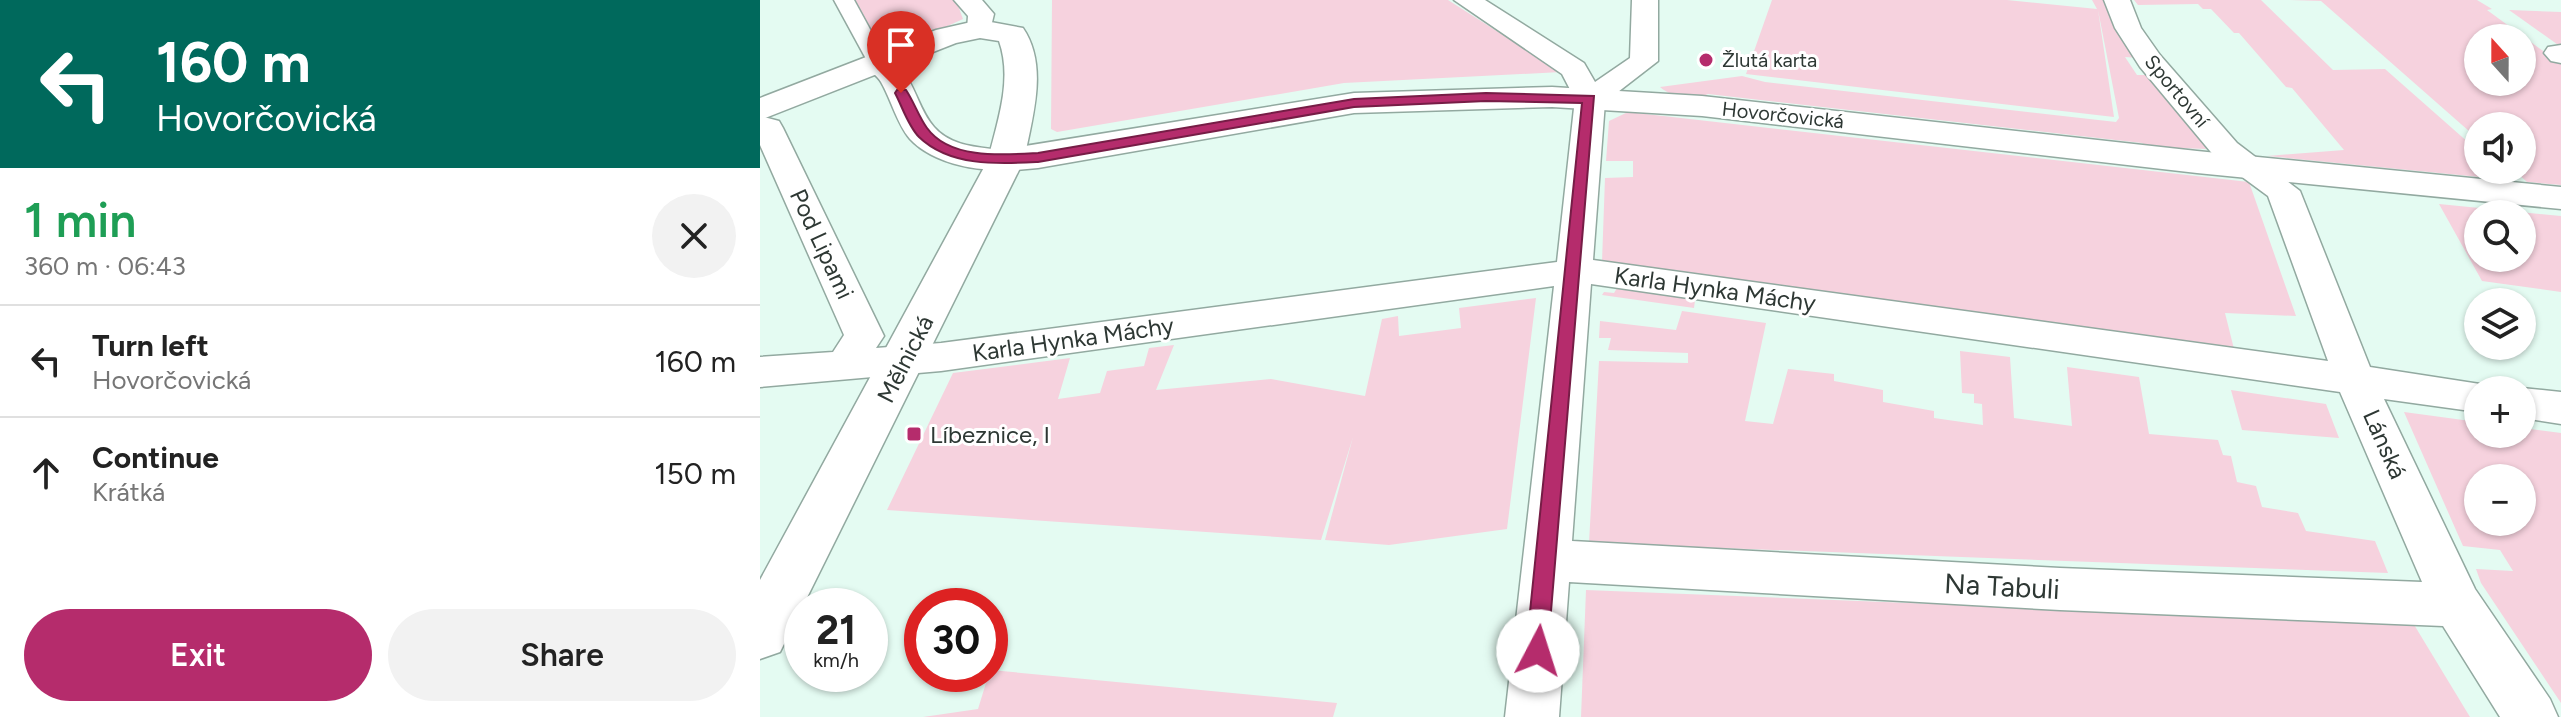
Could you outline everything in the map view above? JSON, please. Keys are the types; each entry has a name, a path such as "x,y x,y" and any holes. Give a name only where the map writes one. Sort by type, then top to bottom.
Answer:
{"street":[{"path":"844,0 878,64 891,73 922,133 941,147 966,156 1006,160"},
{"path":"760,110 947,36 980,29 981,14 967,0"},
{"path":"1467,0 1574,69 1590,99 1532,717"},
{"path":"1590,99 1644,61 1645,0"},
{"name":"Sportovní","path":"2117,0 2128,28 2150,61 2226,150 2254,168"},
{"name":"Mělnická","path":"760,634 1006,160 1023,73 1021,54 1012,34 980,29"},
{"name":"Hovorčovická","path":"1006,160 1354,103 1486,97 1590,99 1702,106 2254,168 2561,198"},
{"name":"Pod Lipami","path":"760,125 768,128 864,336 845,365"},
{"name":"Lánská","path":"2254,168 2283,191 2356,382 2457,605 2531,717"},
{"name":"Karla Hynka Máchy","path":"760,372 904,361 1572,272 1597,272 2464,395"},
{"path":"2536,405 2561,408"},
{"name":"Na Tabuli","path":"1547,560 2076,590 2457,605"}],"shaded area":[{"path":"850,0 956,0 963,19 893,51 882,48"},
{"path":"1052,0 1448,0 1561,72 1344,83 1057,132 1051,129"},
{"path":"1772,0 2007,0 2097,9 2092,0 2108,0 2140,58 2125,57 2137,75 2155,75 2207,149 2148,147 2142,143 1708,94 1689,98 1670,94 1660,87 1742,76 1765,82 2116,122 2119,118 2098,10 2114,117 1746,74"},
{"path":"2134,0 2261,0 2333,70 2385,69 2464,139 2464,175 2267,156 2344,150 2292,88 2286,87 2239,33 2234,33 2211,9 2203,9 2198,4 2138,5"},
{"path":"2290,0 2477,0 2492,9 2487,10 2506,24 2464,24 2464,96 2536,96 2536,46 2561,64 2561,185 2536,183 2536,112 2464,112 2464,127 2321,1"},
{"path":"2509,10 2561,12 2561,47 2536,29 2536,24 2529,24"},
{"path":"1628,112 2249,182 2296,316 2225,313 2234,349 1602,262 1605,178 1633,177 1633,161 1606,161 1609,121"},
{"path":"2439,204 2464,206 2464,249"},
{"path":"2536,214 2561,216 2561,292 2482,281 2477,272 2536,272"},
{"path":"1617,288 1696,292 1694,308 1602,295 1604,292 1614,293"},
{"path":"1536,298 1507,529 1389,545 1325,540 1353,437 1321,540 887,510 953,373 1070,358 1058,399 1100,393 1107,371 1144,366 1149,348 1174,345 1156,390 1271,379 1365,396 1382,319 1398,316 1399,336 1461,328 1459,308"},
{"path":"1682,311 1766,323 1745,421 1773,424 1788,369 1834,374 1834,381 1883,390 1883,402 1934,411 1934,418 1983,425 1982,404 1974,403 1974,394 1962,393 1960,351 2010,357 2014,418 2072,426 2067,367 2139,377 2149,434 2218,440 2223,455 2231,456 2237,482 2256,486 2262,507 2298,513 2306,531 2375,541 2388,573 1589,543 1599,361 1688,363 1688,353 1608,350 1611,338 1599,338 1600,321 1676,330"},
{"path":"2231,390 2326,404 2339,438 2242,430"},
{"path":"2404,412 2464,420 2464,448 2536,448 2536,430 2561,433 2561,703 2481,583 2476,569 2513,571 2500,550 2463,546"},
{"path":"1586,590 2413,623 2470,717 1581,717"},
{"path":"1008,672 1337,703 1333,717 923,717 978,709 983,692 1008,692"}],"place":[{"name":"Žlutá karta","path":"1706,60"},
{"name":"Líbeznice, I","path":"914,434"}],"route":[{"path":"901,93 922,133 941,147 966,156 1006,160 1354,103 1486,97 1590,99 1538,651"}]}
